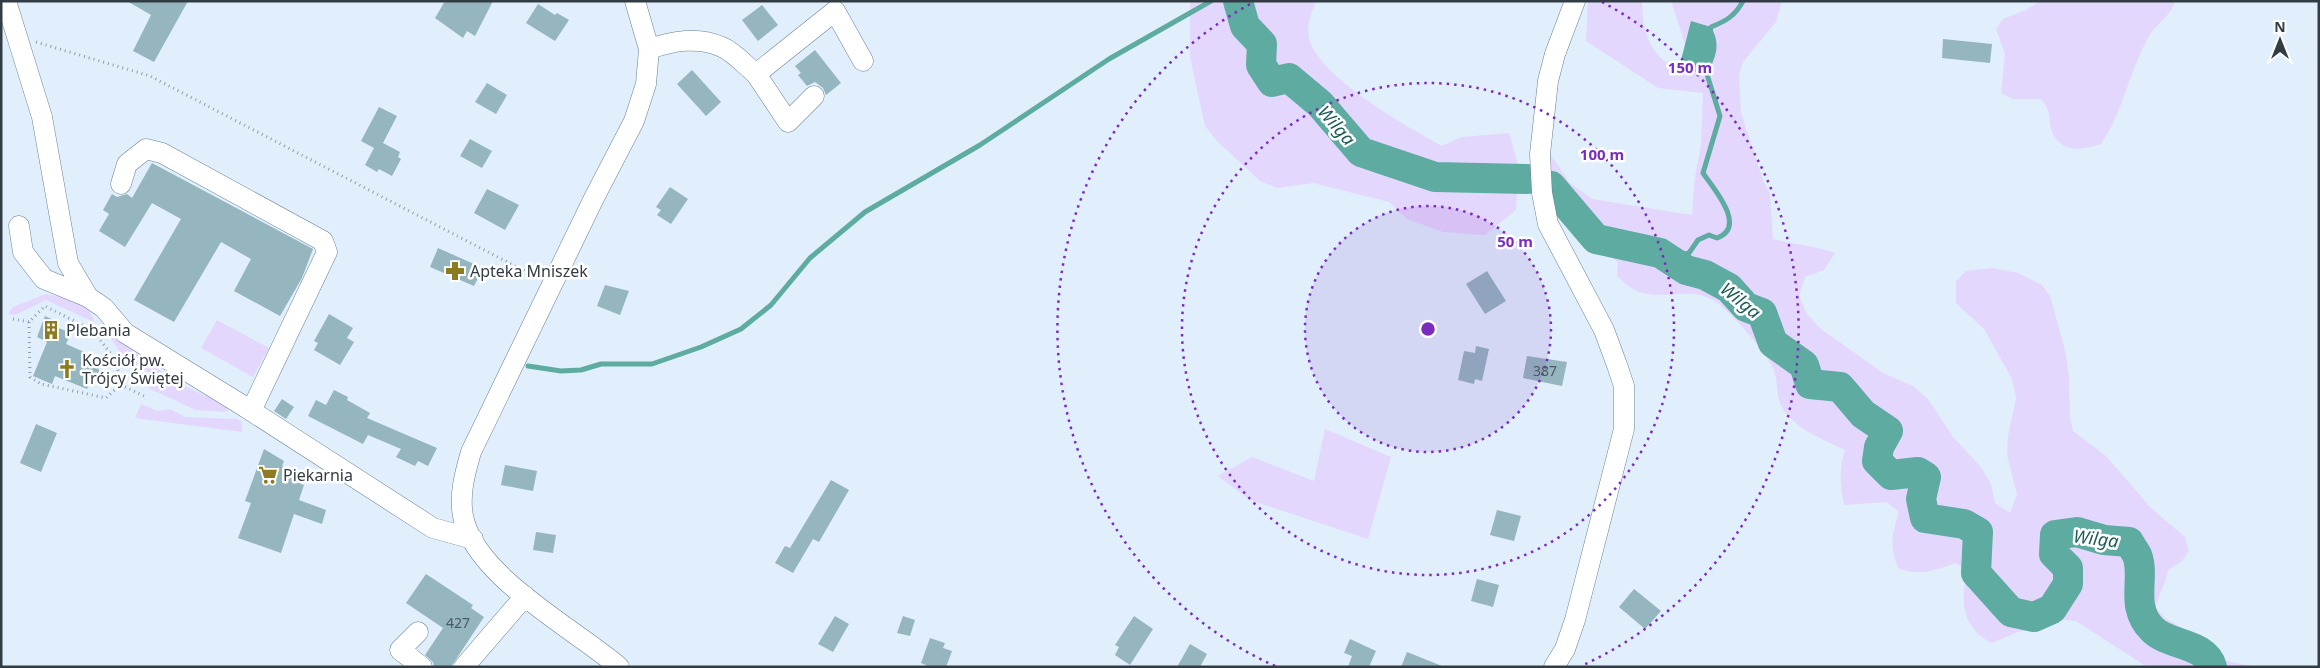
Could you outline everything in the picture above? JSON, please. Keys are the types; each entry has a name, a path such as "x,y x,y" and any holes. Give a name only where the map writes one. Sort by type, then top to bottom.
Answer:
{"street":[{"path":"6,1 15,36 42,117 68,263 88,297"},
{"path":"619,667 525,596 484,556 472,539 463,518 462,502 464,480 471,452 634,120 646,84 649,49 635,1"},
{"path":"1554,667 1565,649 1575,620 1624,428 1625,405 1624,386 1604,330 1548,224 1542,193 1540,154 1548,81 1555,54 1575,1"},
{"path":"756,74 835,12 863,61"},
{"path":"649,49 684,41 702,41 724,47 756,74 788,122 814,96"},
{"path":"121,184 126,164 146,149 162,153 323,240 327,252 251,411"},
{"path":"19,226 23,252 44,280 88,297 104,308 125,333 433,528 472,539"},
{"path":"464,667 525,596"},
{"path":"418,632 400,650 422,667"}],"path":[{"path":"15,36 150,76 552,285"},
{"path":"45,306 92,330 116,360 120,385 106,398 41,384 30,377 29,322 45,306"},
{"path":"13,319 29,322"},
{"path":"120,385 144,396"}],"shaded area":[{"path":"1190,1 1316,1 1308,32 1310,42 1319,57 1349,87 1388,115 1442,146 1461,137 1509,133 1519,167 1516,210 1485,235 1443,232 1407,219 1389,202 1313,183 1277,188 1260,181 1218,142 1205,126 1190,58"},
{"path":"1588,1 1642,1 1643,20 1650,44 1668,64 1687,62 1685,44 1671,1 1782,1 1776,22 1743,62 1739,75 1741,113 1763,180 1770,194 1773,239 1835,253 1824,270 1805,277 1799,296 1807,314 1821,329 1883,373 1913,386 1928,399 1953,437 1981,467 1991,484 1995,503 2010,513 2017,494 2007,455 2008,436 2016,398 2012,379 1984,329 1956,303 1956,281 1966,271 1992,268 2018,273 2042,285 2050,296 2065,350 2069,377 2070,418 2073,431 2106,456 2152,509 2185,537 2189,551 2181,562 2168,570 2156,608 2165,618 2188,631 2206,652 2217,659 2257,667 2147,667 2076,621 2062,620 2018,632 1992,643 1974,629 1965,612 1964,592 1968,570 1956,563 1920,572 1906,571 1898,568 1893,552 1892,540 1899,512 1887,502 1844,505 1841,477 1845,450 1805,430 1785,412 1778,396 1773,368 1763,352 1739,323 1708,297 1690,294 1661,295 1642,293 1635,290 1617,276 1618,262 1606,253 1592,250 1571,229 1554,190 1550,154 1570,183 1592,199 1692,215 1694,183 1701,145 1703,93 1658,88 1586,41"},
{"path":"2040,1 2175,1 2170,12 2151,33 2141,51 2115,119 2101,144 2075,149 2064,146 2054,136 2048,110 2041,99 2013,99 2001,93 2005,54 1996,29 2003,19 2026,10"},
{"path":"1691,21 1711,27 1716,39 1715,56 1707,74 1679,68"},
{"path":"46,294 82,305 92,315 94,322 46,300 15,315 8,314 13,307"},
{"path":"217,320 269,348 253,377 201,348"},
{"path":"106,331 130,343 158,369 172,379 195,391 228,404 229,409 225,412 196,410 148,388 152,375 122,355"},
{"path":"141,404 157,411 170,409 185,417 236,419 242,422 242,432 135,418"},
{"path":"1325,429 1391,457 1368,539 1250,500 1218,476 1252,457 1314,481"}],"building":[{"path":"127,1 188,1 154,62 133,51 151,15"},
{"path":"445,1 493,1 475,36 467,31 463,38 435,18"},
{"path":"538,4 555,15 557,13 569,20 555,41 526,23"},
{"path":"762,5 778,25 758,41 742,20"},
{"path":"1943,39 1992,44 1990,63 1942,58"},
{"path":"815,50 841,83 826,95 823,88 815,82 807,86 798,75 801,73 795,66"},
{"path":"692,70 721,102 706,116 677,84"},
{"path":"487,83 507,95 496,114 475,102"},
{"path":"379,107 397,116 383,143 400,152 398,157 401,159 392,176 379,169 377,172 365,165 374,148 361,141"},
{"path":"470,139 492,151 482,168 460,156"},
{"path":"152,163 313,249 302,278 280,316 234,291 251,259 221,242 174,322 134,300 181,219 152,203 125,247 99,231 109,214 103,210 112,194 117,197 127,194 132,198"},
{"path":"670,187 688,199 671,224 657,215 661,210 656,207"},
{"path":"487,189 519,205 505,230 474,213"},
{"path":"438,248 483,268 474,286 430,267"},
{"path":"1487,271 1506,301 1485,314 1466,284"},
{"path":"605,285 629,291 620,315 597,306"},
{"path":"329,314 353,328 347,338 354,342 340,365 314,350 318,343 314,341"},
{"name":"Kościół pw. Trójcy Świętej","path":"45,316 58,322 56,327 71,333 66,344 100,359 97,365 100,373 96,381 90,383 87,389 55,376 52,384 33,376 47,342 37,337"},
{"path":"1476,346 1489,349 1482,381 1475,379 1474,384 1458,380 1464,351 1475,353"},
{"path":"1527,356 1567,362 1562,386 1523,378"},
{"path":"334,390 348,397 347,400 370,413 367,418 437,448 428,466 418,461 415,466 396,457 401,449 368,435 363,444 308,416 316,400 326,405"},
{"path":"282,399 294,407 286,419 274,411"},
{"path":"36,424 57,433 41,472 20,463"},
{"path":"264,449 284,461 282,466 297,472 295,476 303,478 301,484 304,485 299,500 326,510 322,524 294,514 281,553 238,538 251,503 245,501"},
{"path":"505,465 537,471 533,491 501,485"},
{"path":"831,480 849,490 819,542 813,539 793,573 775,563 785,546 790,548"},
{"path":"1497,510 1521,516 1514,541 1490,535"},
{"path":"536,532 556,535 553,553 533,550"},
{"path":"426,574 473,605 471,608 484,617 451,667 434,667 433,662 425,655 443,628 406,603"},
{"path":"1477,579 1499,585 1493,607 1471,601"},
{"path":"1634,589 1661,611 1645,629 1619,607"},
{"path":"835,616 849,624 833,652 818,644"},
{"path":"903,616 915,620 910,636 897,633"},
{"path":"1134,616 1153,629 1130,665 1115,655 1119,647 1115,645"},
{"path":"930,638 945,643 943,648 952,651 946,667 930,667 921,663"},
{"path":"1350,639 1376,651 1369,667 1348,667 1352,656 1344,653"},
{"path":"1190,644 1207,654 1200,667 1177,667"},
{"path":"1407,652 1442,666 1442,667 1401,667"}],"waterway":[{"path":"528,366 561,371 581,370 601,364 652,364 701,347 741,329 771,305 810,258 865,212 980,145 1109,59 1211,1"},
{"name":"Wilga","path":"1238,1 1245,26 1262,44 1261,65 1272,82 1289,78 1320,104 1361,152 1435,177 1527,179"},
{"path":"1710,31 1711,27 1726,20 1733,14 1743,1"},
{"path":"1669,258 1689,253 1698,240 1709,235 1717,238 1726,233 1729,225 1729,217 1725,207 1703,173 1720,116 1705,68"},
{"name":"Wilga","path":"1551,186 1596,239 1660,253 1686,270 1705,275 1729,288 1746,307 1762,313 1773,343 1804,365 1810,384 1840,387 1863,414 1888,431 1879,447 1877,461 1891,475 1918,472 1926,477 1921,499 1925,518 1964,524 1978,532 1976,573 2011,612 2034,617 2052,609 2068,584 2068,568 2054,554 2055,535 2077,532 2104,540 2129,542 2137,555 2139,564 2140,602 2145,620 2152,629 2167,639 2194,648 2202,653 2212,667"}],"place":[{"name":"Apteka Mniszek","path":"455,271"},
{"name":"Plebania","path":"51,330"},
{"name":"Kościół pw. Trójcy Świętej","path":"67,369"},
{"name":"Piekarnia","path":"268,475"}]}
